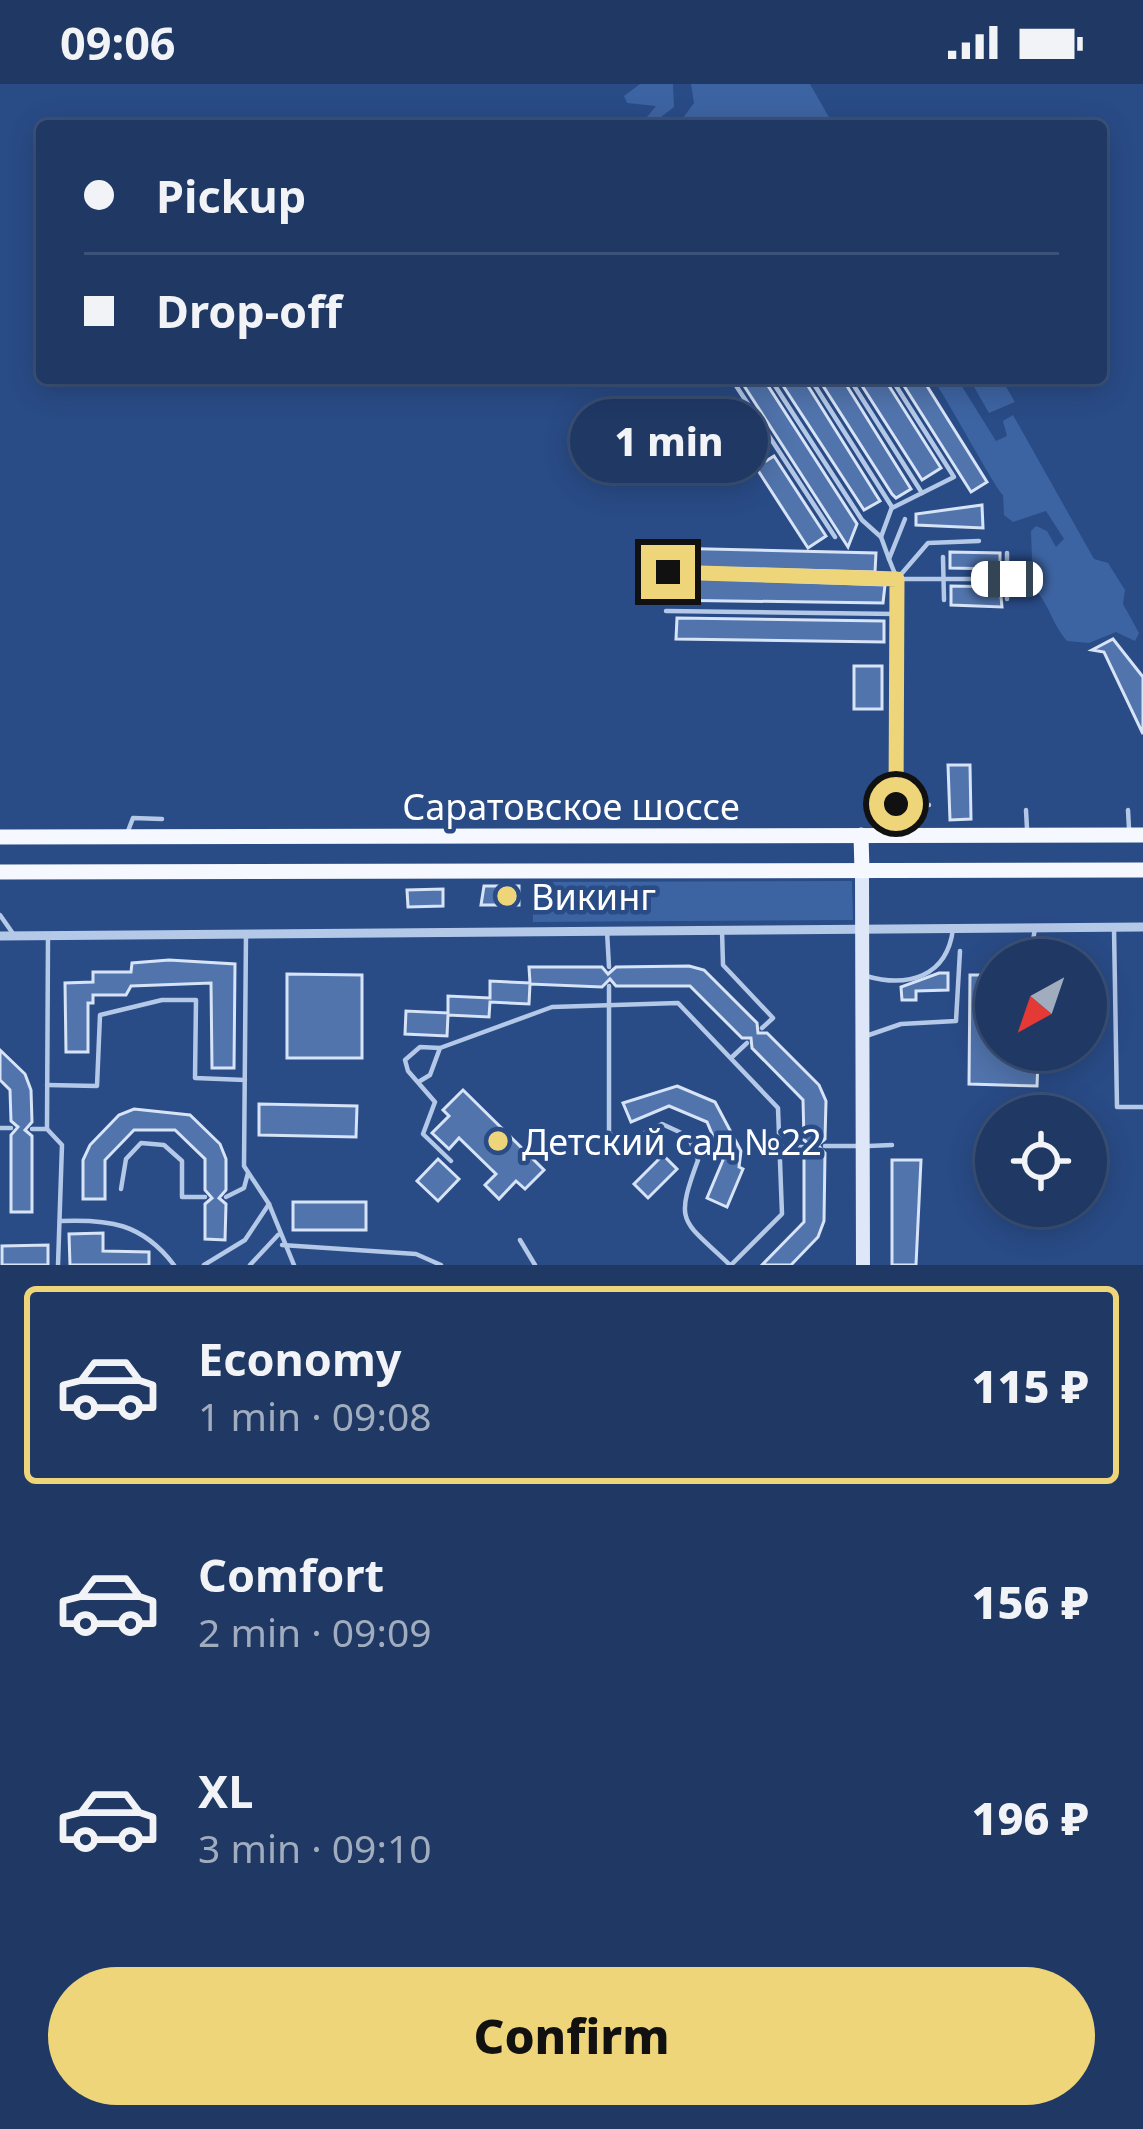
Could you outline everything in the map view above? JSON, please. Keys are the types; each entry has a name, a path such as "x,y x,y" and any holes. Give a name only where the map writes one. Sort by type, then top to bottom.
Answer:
{"main road":[{"path":"861,835 862,871"},
{"name":"Саратовское шоссе","path":"0,837 1136,835"},
{"name":"Саратовское шоссе","path":"0,872 1143,870"}],"street":[{"path":"862,871 863,1265"},
{"path":"0,936 1143,927"}],"lane":[{"path":"735,384 835,537"},
{"path":"774,384 862,520 881,537 897,579 896,835"},
{"path":"814,384 892,508"},
{"path":"853,384 922,493"},
{"path":"881,537 892,508 954,477 895,384"},
{"path":"889,559 904,519"},
{"path":"897,579 928,543 979,541"},
{"path":"1007,553 1007,599"},
{"path":"944,557 944,600"},
{"path":"668,572 1007,579"},
{"path":"666,611 896,614"},
{"path":"886,747 896,747"},
{"path":"896,804 929,805"},
{"path":"161,810 162,837"},
{"path":"1026,810 1027,835"},
{"path":"1128,810 1136,835"},
{"path":"126,837 133,818 162,819"},
{"path":"0,915 14,936"},
{"path":"1114,927 1117,1107 1143,1107"},
{"path":"860,974 892,983 919,981 950,951 952,928"},
{"path":"1033,939 1035,928"},
{"path":"722,930 723,965 772,1018 762,1028"},
{"path":"607,931 609,967"},
{"path":"246,933 244,1166 268,1204 294,1265"},
{"path":"48,936 47,1129 62,1145 58,1265"},
{"path":"861,1038 901,1024 956,1021 959,951"},
{"path":"451,1161 423,1134 435,1102 408,1072 405,1060 420,1047 440,1048 552,1007 608,1003 678,1003 778,1108 782,1214 730,1265 686,1222 681,1205 698,1160 688,1136 662,1124 624,1144 609,1133 608,1003 609,986"},
{"path":"47,1085 97,1086 100,1015 162,1000 196,1000 195,1078 245,1079"},
{"path":"731,1058 747,1043"},
{"path":"420,1081 430,1075 440,1048"},
{"path":"0,1128 11,1128"},
{"path":"32,1129 47,1129"},
{"path":"122,1189 126,1159 142,1143 164,1145 182,1161 182,1197 205,1197"},
{"path":"825,1146 892,1145"},
{"path":"781,1147 804,1147"},
{"path":"226,1197 244,1188 248,1173"},
{"path":"203,1265 245,1240 268,1204"},
{"path":"60,1221 111,1220 139,1231 174,1265"},
{"path":"250,1265 278,1235"},
{"path":"520,1240 536,1265"},
{"path":"282,1245 416,1254 441,1265"}],"shaded area":[{"path":"640,84 673,84 674,107 650,120 647,117 656,106 627,103 624,96"},
{"path":"691,84 810,84 831,120 681,120 694,103"},
{"path":"936,384 963,384 996,441 1007,436 1003,421 1013,415 1094,559 1108,563 1125,590 1123,604 1139,633 1135,641 1116,632 1089,643 1067,641 1033,587 1031,531 1036,526 1047,531 1056,547 1064,539 1046,511 1013,522 1004,515 1003,495"},
{"path":"972,384 1004,384 1015,402 989,413"},
{"path":"852,881 853,920 533,922 533,882"}],"building":[{"path":"743,384 767,384 857,524 848,547"},
{"path":"782,384 807,384 880,501 864,510"},
{"path":"822,384 846,384 911,489 896,498"},
{"path":"861,384 888,384 941,468 922,480"},
{"path":"903,384 926,384 987,482 971,492"},
{"path":"758,449 766,461 774,456 826,536 808,548 748,455"},
{"path":"982,505 983,528 916,525 916,514"},
{"path":"664,548 876,553 875,572 664,567"},
{"path":"950,552 1000,553 1000,569 950,568"},
{"path":"661,578 885,585 883,603 661,600"},
{"path":"951,586 1000,587 1002,607 951,605"},
{"path":"677,618 884,621 884,642 676,639"},
{"path":"1113,639 1143,677 1143,734 1104,652 1092,650"},
{"path":"854,666 882,666 882,709 854,709"},
{"path":"948,765 970,765 971,819 950,820"},
{"path":"484,886 519,886 519,905 481,905"},
{"path":"443,889 443,906 408,907 407,890"},
{"path":"132,963 235,964 234,1068 212,1068 211,983 131,986 126,995 93,995 93,1003 88,1003 88,1052 66,1052 65,983 93,982 93,972 131,972"},
{"path":"529,967 602,967 608,974 616,967 704,970 757,1023 758,1033 767,1033 819,1085 826,1101 825,1139 818,1145 825,1153 824,1221 818,1237 791,1265 762,1265 804,1222 804,1154 811,1146 804,1140 803,1100 752,1048 751,1038 742,1038 690,986 616,986 610,979 602,987 530,984 529,1004 490,1002 489,1017 448,1015 447,1036 405,1034 406,1011 448,1013 448,996 490,998 490,981 530,983"},
{"path":"948,973 948,990 916,991 916,1000 902,1000 901,987"},
{"path":"287,974 362,975 362,1058 287,1058"},
{"path":"970,975 975,975 975,1071 1038,1071 1037,1086 969,1084"},
{"path":"0,1050 25,1074 31,1090 32,1122 25,1130 32,1136 32,1212 11,1212 11,1135 18,1127 11,1121 10,1090 0,1080"},
{"path":"677,1086 715,1102 741,1151 739,1167 743,1169 727,1207 707,1198 723,1160 707,1122 669,1106 631,1122 623,1103"},
{"path":"463,1090 544,1170 525,1189 516,1181 499,1199 485,1185 496,1174 459,1138 449,1149 432,1133 449,1116 443,1110"},
{"path":"259,1104 357,1106 356,1137 259,1135"},
{"path":"134,1109 190,1115 220,1144 226,1159 226,1190 219,1198 226,1204 225,1240 205,1239 205,1204 212,1198 205,1190 205,1159 175,1130 134,1130 105,1160 105,1199 83,1199 83,1160 90,1145 119,1115"},
{"path":"663,1155 677,1169 648,1198 634,1184"},
{"path":"438,1159 459,1179 438,1201 417,1181"},
{"path":"892,1160 921,1160 916,1265 892,1265"},
{"path":"293,1202 366,1202 366,1230 293,1230"},
{"path":"103,1233 103,1251 149,1252 149,1265 70,1265 69,1234"},
{"path":"48,1245 48,1265 2,1265 2,1246"}],"place":[{"name":"Викинг","path":"507,896"},
{"name":"Детский сад №22","path":"498,1141"}],"route":[{"path":"668,572 897,579 896,804"}]}
